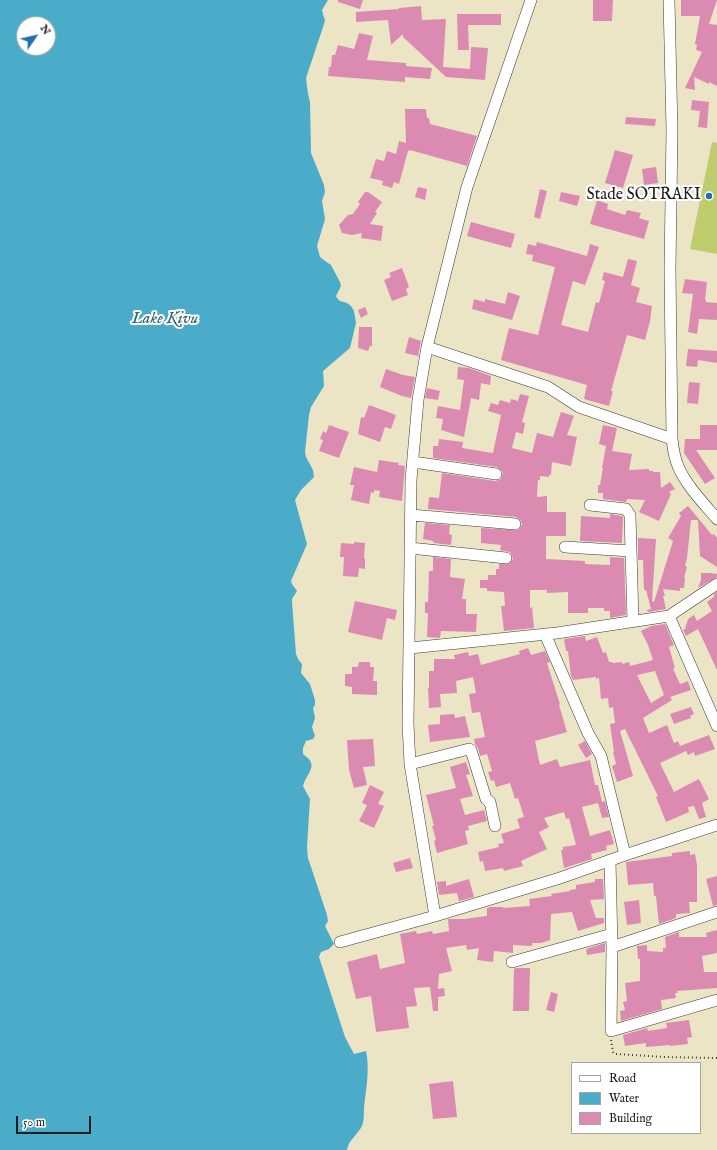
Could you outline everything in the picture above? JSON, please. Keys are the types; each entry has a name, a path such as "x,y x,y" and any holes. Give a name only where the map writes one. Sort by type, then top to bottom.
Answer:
{"street":[{"path":"435,916 410,764 408,724 411,515 413,462 418,400 427,347 467,187 531,0"},
{"path":"669,0 672,130 670,269 672,439 674,454 680,472 717,519"},
{"path":"427,347 548,387 579,407 672,439"},
{"path":"413,462 496,474"},
{"path":"590,505 626,509 629,511 633,622"},
{"path":"411,515 515,524"},
{"path":"565,547 631,551"},
{"path":"410,548 506,558"},
{"path":"410,648 545,634 669,616 717,584"},
{"path":"669,616 717,726"},
{"path":"545,634 588,733 601,756 625,855"},
{"path":"410,764 469,749 471,750 486,799 490,802 495,826"},
{"path":"340,942 435,916 560,878 717,825"},
{"path":"610,860 612,934 611,1031 717,1000"},
{"path":"612,947 717,912"},
{"path":"512,962 612,934"}],"path":[{"path":"611,1031 612,1052 615,1054 717,1058"}],"green space":[{"name":"Stade SOTRAKI","path":"712,142 717,143 717,254 690,249"}],"water":[{"name":"Lake Kivu","path":"0,0 328,0 322,10 325,21 306,78 310,102 311,153 324,185 325,192 322,201 325,219 317,246 320,257 331,265 340,282 341,286 336,296 337,298 351,306 354,311 356,323 350,348 323,371 324,386 311,407 305,452 313,470 314,477 301,490 295,500 307,544 291,581 297,591 292,599 296,654 302,664 301,673 310,684 315,700 315,705 313,708 315,718 312,727 315,736 313,739 306,741 303,748 303,754 311,762 312,766 303,786 310,799 307,847 308,858 327,915 328,921 325,926 334,944 329,949 321,952 319,957 345,1037 354,1054 366,1051 367,1058 368,1072 363,1124 349,1144 347,1150 0,1150"}],"building":[{"path":"338,0 363,0 360,9 338,2"},
{"path":"593,0 613,0 612,21 593,21"},
{"path":"681,0 717,0 709,24 717,25 717,86 694,77 695,90 685,88 702,52 696,50 697,45 695,44 700,16 681,16"},
{"path":"421,6 422,20 446,19 443,67 470,69 471,47 488,48 485,80 446,77 403,37 403,34 391,45 388,20 356,22 356,12"},
{"path":"457,14 501,14 501,25 468,25 469,50 458,50"},
{"path":"359,33 373,36 367,60 406,63 406,66 432,68 430,79 405,77 405,82 328,76 329,67 331,67 332,55 335,55 338,45 354,49"},
{"path":"692,100 709,102 707,128 698,127 700,111 691,110"},
{"path":"405,109 426,109 427,118 429,118 430,124 477,136 467,166 410,150 408,151 399,184 394,182 392,188 382,185 383,181 370,178 376,159 384,161 387,151 396,154 399,141 406,143"},
{"path":"626,117 656,119 655,126 625,124"},
{"path":"615,150 633,155 623,188 605,183"},
{"path":"656,167 658,183 644,185 642,169"},
{"path":"418,187 427,189 425,200 415,197"},
{"path":"540,189 547,191 540,219 534,217"},
{"path":"365,192 368,192 382,202 375,212 377,213 370,224 383,226 381,241 361,238 362,233 352,235 342,233 339,225 348,215 353,214 360,204 358,202"},
{"path":"561,192 580,196 577,206 559,201"},
{"path":"597,200 608,204 607,209 625,215 627,210 641,213 639,218 649,221 644,239 590,224"},
{"path":"471,222 515,234 511,248 467,236"},
{"path":"537,242 587,256 590,244 599,247 585,285 573,281 561,325 588,332 596,302 599,303 605,281 602,280 604,272 623,277 628,259 637,261 631,285 640,288 636,302 652,306 650,321 645,340 627,335 611,391 613,391 609,406 584,399 587,385 501,360 509,328 538,335 555,267 532,261 533,255 526,254 528,244 536,246"},
{"path":"402,268 409,287 406,289 408,295 392,301 384,280 391,277 389,273"},
{"path":"685,279 707,282 705,300 706,302 717,303 717,320 699,319 697,334 688,332 693,294 682,293"},
{"path":"508,292 520,296 512,320 472,309 474,299 485,302 485,299 505,304"},
{"path":"365,307 368,314 361,318 358,310"},
{"path":"359,327 372,327 372,346 370,346 368,351 358,348"},
{"path":"409,337 421,341 418,356 405,353"},
{"path":"688,349 717,351 717,363 698,360 697,367 686,366"},
{"path":"458,367 469,368 491,376 490,385 481,383 479,400 471,398 464,437 441,430 443,419 436,418 438,406 460,410 464,380 457,379"},
{"path":"386,369 403,375 415,377 411,398 380,387"},
{"path":"689,382 700,383 698,404 687,403"},
{"path":"427,388 440,391 438,400 425,398"},
{"path":"520,394 529,396 522,422 525,423 523,434 516,432 512,448 532,453 537,433 553,437 561,412 574,416 567,435 577,437 571,466 552,462 551,475 549,475 549,477 540,476 540,480 538,480 537,497 547,496 547,512 566,512 566,536 546,536 546,559 585,561 585,564 610,565 610,557 624,558 626,615 610,618 610,611 604,611 604,608 588,608 588,613 568,613 568,592 547,593 547,590 530,590 530,608 532,607 534,628 504,631 501,606 505,606 504,592 487,591 487,588 480,588 480,580 488,580 488,575 496,575 496,569 499,569 499,564 509,564 513,559 510,552 500,550 501,545 481,543 481,528 518,530 522,525 521,521 516,517 428,509 429,497 439,498 442,473 495,481 501,479 503,472 497,467 433,458 433,446 438,446 439,439 463,442 462,448 493,453 501,415 488,411 491,403 498,405 500,400 510,403 511,399 518,401"},
{"path":"369,405 396,415 391,429 385,427 380,442 358,434 361,417 364,418"},
{"path":"329,425 349,432 339,458 319,451 323,440 320,439 323,431 326,433"},
{"path":"603,425 617,428 612,451 632,454 629,470 649,469 649,471 660,472 661,488 670,482 675,489 669,492 671,494 659,521 639,512 645,500 627,499 626,502 603,499 603,493 598,493 598,485 600,485 606,446 599,444"},
{"path":"700,425 717,425 717,450 696,450 715,478 705,484 684,453 685,439 700,439"},
{"path":"379,460 399,463 398,465 405,466 402,501 379,497 380,491 374,490 374,493 371,492 369,504 351,500 354,485 350,485 354,467 377,472"},
{"path":"688,506 712,535 714,534 717,538 717,567 700,556 698,520 691,520 685,566 687,567 684,578 684,588 680,588 680,591 663,589 666,609 648,612 647,610 651,609 646,590 644,590 643,560 638,560 638,538 656,539 652,601 654,602 673,541 668,538 681,516 679,513"},
{"path":"610,514 623,517 622,543 580,541 581,516 610,518"},
{"path":"425,523 450,525 449,534 452,535 451,545 434,543 433,541 423,539"},
{"path":"354,542 365,543 365,569 359,568 358,577 343,576 344,557 340,557 341,543 354,544"},
{"path":"433,557 451,559 450,577 465,579 462,599 466,599 466,614 477,614 476,632 441,631 440,638 427,637 428,613 425,613 425,602 428,602 429,571 433,571"},
{"path":"701,573 717,574 717,577 698,588 701,580"},
{"path":"717,592 717,670 698,629 686,636 683,630 685,629 688,619 694,615 697,621 712,611 707,602 715,596 713,595"},
{"path":"355,601 397,610 395,620 387,618 382,640 348,632"},
{"path":"665,624 674,645 669,647 675,668 673,669 680,684 688,681 691,690 670,697 672,700 643,718 649,733 667,725 674,743 678,741 680,746 709,735 715,749 695,756 694,752 688,755 686,751 660,763 674,792 699,779 709,799 702,803 706,817 699,819 694,806 688,807 689,812 666,822 656,797 658,796 625,729 620,731 633,776 617,782 612,766 616,764 610,724 615,723 613,707 609,708 608,698 601,699 599,678 596,679 596,677 573,680 571,676 568,651 566,651 564,639 585,636 586,641 597,637 603,653 606,652 609,662 622,662 622,664 629,662 630,666 653,660 641,631 651,626","holes":["655,671 664,695 651,703 637,675"]},
{"path":"528,648 531,655 545,651 550,662 547,663 567,732 535,741 540,765 557,759 560,767 590,760 595,785 598,785 602,802 605,801 609,817 602,818 598,803 582,807 590,836 610,830 614,844 606,846 607,850 591,854 592,859 564,868 561,850 563,850 563,847 576,845 569,818 566,819 564,812 544,818 549,827 539,832 547,849 521,861 523,866 504,871 503,868 485,871 483,861 480,862 478,852 499,847 498,844 504,843 501,834 520,828 517,819 524,817 518,798 515,799 510,783 496,787 494,780 491,781 488,772 492,771 487,754 480,756 478,748 475,744 474,739 485,737 480,712 472,713 469,694 476,693 473,677 456,681 457,693 440,694 441,707 429,708 429,671 434,671 434,659 455,659 454,655 468,652 469,656 478,654 481,665 520,654 519,651"},
{"path":"359,662 370,662 370,667 374,667 373,681 377,681 377,695 352,694 352,687 345,686 345,674 352,674 352,667 358,667"},
{"path":"691,707 694,714 690,716 691,718 674,724 670,714"},
{"path":"454,714 455,718 465,716 470,737 430,742 428,725 440,724 440,715"},
{"path":"373,739 375,766 363,767 367,785 354,788 349,770 347,740"},
{"path":"585,741 592,754 586,758 578,745"},
{"path":"466,762 470,774 466,775 473,796 460,799 465,815 484,810 487,821 468,826 469,830 465,831 468,844 437,853 434,841 436,840 432,826 434,826 426,795 456,788 450,767"},
{"path":"370,785 384,792 378,804 384,806 374,828 359,821 367,805 362,803"},
{"path":"690,851 690,855 695,854 697,865 697,902 689,902 690,913 676,914 676,918 659,924 653,883 628,885 626,862 672,856 672,853"},
{"path":"410,858 413,868 396,872 393,863"},
{"path":"717,876 717,905 713,906 706,879"},
{"path":"469,879 474,897 459,901 457,893 439,895 437,882 446,881 446,886"},
{"path":"595,879 603,879 604,899 590,900 596,918 604,918 604,923 578,931 572,912 551,914 550,940 541,943 532,943 532,946 513,945 513,953 494,951 493,962 477,960 479,948 467,950 466,945 446,948 452,971 439,974 438,989 444,988 445,996 438,997 438,1011 433,1011 430,987 414,988 417,1006 406,1007 409,1028 376,1032 371,996 356,999 347,962 377,954 380,969 405,963 400,934 416,931 417,934 432,931 433,934 449,931 448,919 464,919 487,916 487,908 490,907 503,908 530,906 529,899 552,896 551,894 570,891 576,889 576,885 595,882"},
{"path":"639,900 641,923 627,925 624,902"},
{"path":"717,930 717,953 702,956 704,972 717,972 717,988 677,991 678,993 675,993 676,998 661,1000 662,1009 621,1021 620,1011 625,1010 623,1002 627,1001 625,983 640,981 640,959 638,959 637,946 647,945 647,951 663,952 663,948 666,948 665,937 679,932 679,937 707,937 706,933"},
{"path":"605,943 605,952 587,955 586,949"},
{"path":"530,968 529,1011 513,1011 514,969"},
{"path":"551,992 558,994 554,1012 546,1010"},
{"path":"689,1020 692,1037 687,1038 688,1044 646,1047 646,1043 625,1046 623,1035 647,1028 648,1031 667,1028 666,1023"},
{"path":"453,1081 457,1117 433,1119 429,1084"}],"place":[{"name":"Stade SOTRAKI","path":"709,196"}]}
